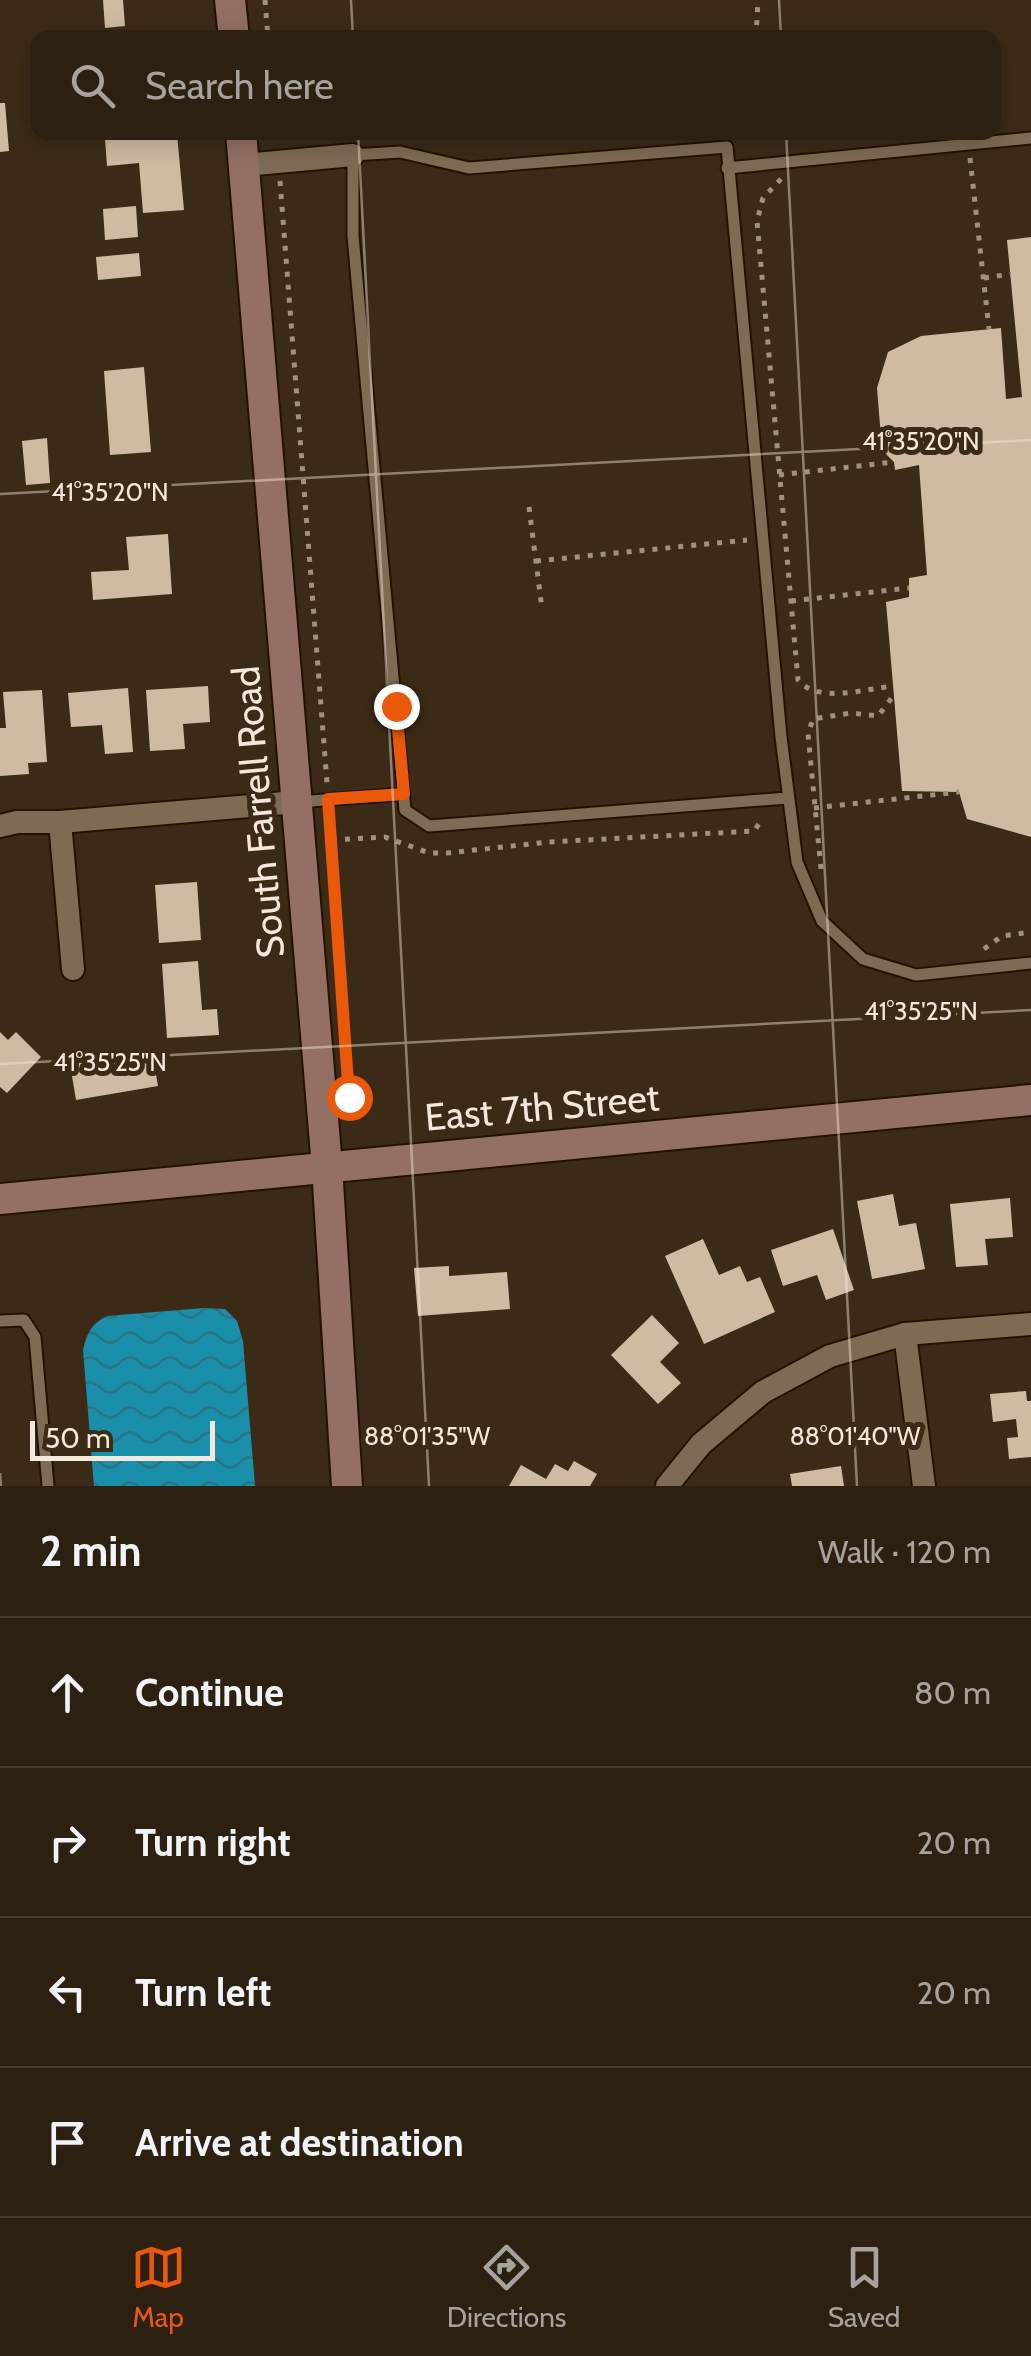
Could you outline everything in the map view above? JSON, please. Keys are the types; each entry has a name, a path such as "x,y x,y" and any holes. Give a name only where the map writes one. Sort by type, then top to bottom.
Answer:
{"street":[{"path":"230,0 233,30"},
{"name":"South Farrell Road","path":"242,140 327,1167 347,1486"},
{"path":"244,166 353,155"},
{"path":"0,826 297,802"},
{"path":"60,822 73,969"},
{"name":"East 7th Street","path":"0,1198 1031,1100"},
{"path":"667,1486 700,1444 762,1392 830,1356 905,1334 1031,1324"},
{"path":"905,1334 924,1486"}],"lane":[{"path":"727,168 1031,138"},
{"path":"786,798 429,826 405,810 353,236 353,155 400,152 469,168 727,147 786,798 797,862 822,921 863,959 916,975 1031,964"},
{"path":"297,802 404,794"},
{"path":"0,1322 24,1320 36,1337 48,1486"}],"path":[{"path":"265,0 267,30"},
{"path":"756,30 758,0"},
{"path":"985,154 970,156 990,329"},
{"path":"279,162 341,973"},
{"path":"795,172 779,180 763,198 756,221 798,680 806,690 818,694 893,686"},
{"path":"984,278 1010,274"},
{"path":"780,475 894,462"},
{"path":"529,507 542,609"},
{"path":"536,561 747,540"},
{"path":"791,601 909,588"},
{"path":"821,874 808,734 813,719 851,713 878,716 894,696"},
{"path":"814,808 960,792"},
{"path":"332,840 384,837 428,853 447,854 549,842 754,831 763,818"},
{"path":"975,956 1002,936 1031,932"},
{"path":"348,1082 349,1097 362,1110"}],"water":[{"path":"225,1309 237,1321 243,1341 255,1486 94,1486 83,1350 90,1330 107,1316"}],"building":[{"path":"103,0 123,0 125,26 105,28"},
{"path":"0,103 5,103 9,151 0,152"},
{"path":"105,140 178,140 184,210 143,213 139,163 107,166"},
{"path":"136,206 138,237 105,240 103,209"},
{"path":"1031,237 1031,837 967,819 959,792 902,791 886,602 909,597 909,578 927,575 919,465 895,470 894,462 882,450 877,388 888,352 921,336 1001,328 1006,399 1022,397 1007,240"},
{"path":"139,253 141,276 98,280 96,257"},
{"path":"144,367 151,452 110,455 104,371"},
{"path":"47,438 50,483 26,485 22,441"},
{"path":"168,534 172,594 93,600 91,572 129,570 126,537"},
{"path":"208,686 210,722 183,724 185,749 150,751 146,690"},
{"path":"128,688 133,752 105,754 102,725 71,727 68,693"},
{"path":"42,690 47,762 28,763 29,774 0,776 0,728 6,728 3,692"},
{"path":"197,882 201,940 159,943 155,885"},
{"path":"198,961 202,1010 217,1009 219,1035 167,1038 162,964"},
{"path":"0,1032 8,1040 16,1032 41,1057 7,1093 0,1087"},
{"path":"152,1051 158,1086 76,1100 70,1064"},
{"path":"893,1194 899,1226 916,1223 925,1269 872,1279 857,1201"},
{"path":"1010,1198 1013,1237 985,1239 988,1265 956,1267 950,1204"},
{"path":"833,1229 854,1290 826,1300 817,1275 783,1286 771,1250"},
{"path":"703,1239 719,1275 740,1266 747,1282 760,1277 775,1312 704,1344 665,1256"},
{"path":"449,1266 449,1276 507,1272 510,1309 418,1316 414,1268"},
{"path":"652,1315 679,1343 660,1362 681,1383 658,1404 611,1355"},
{"path":"1026,1391 1027,1401 1031,1401 1031,1457 1009,1459 1007,1438 1018,1437 1016,1419 993,1422 990,1394"},
{"path":"574,1461 597,1474 590,1486 509,1486 521,1465 546,1479 555,1464 568,1471"},
{"path":"841,1466 844,1486 792,1486 790,1474"}],"route":[{"path":"349,1097 328,799 404,794 396,706"}]}
